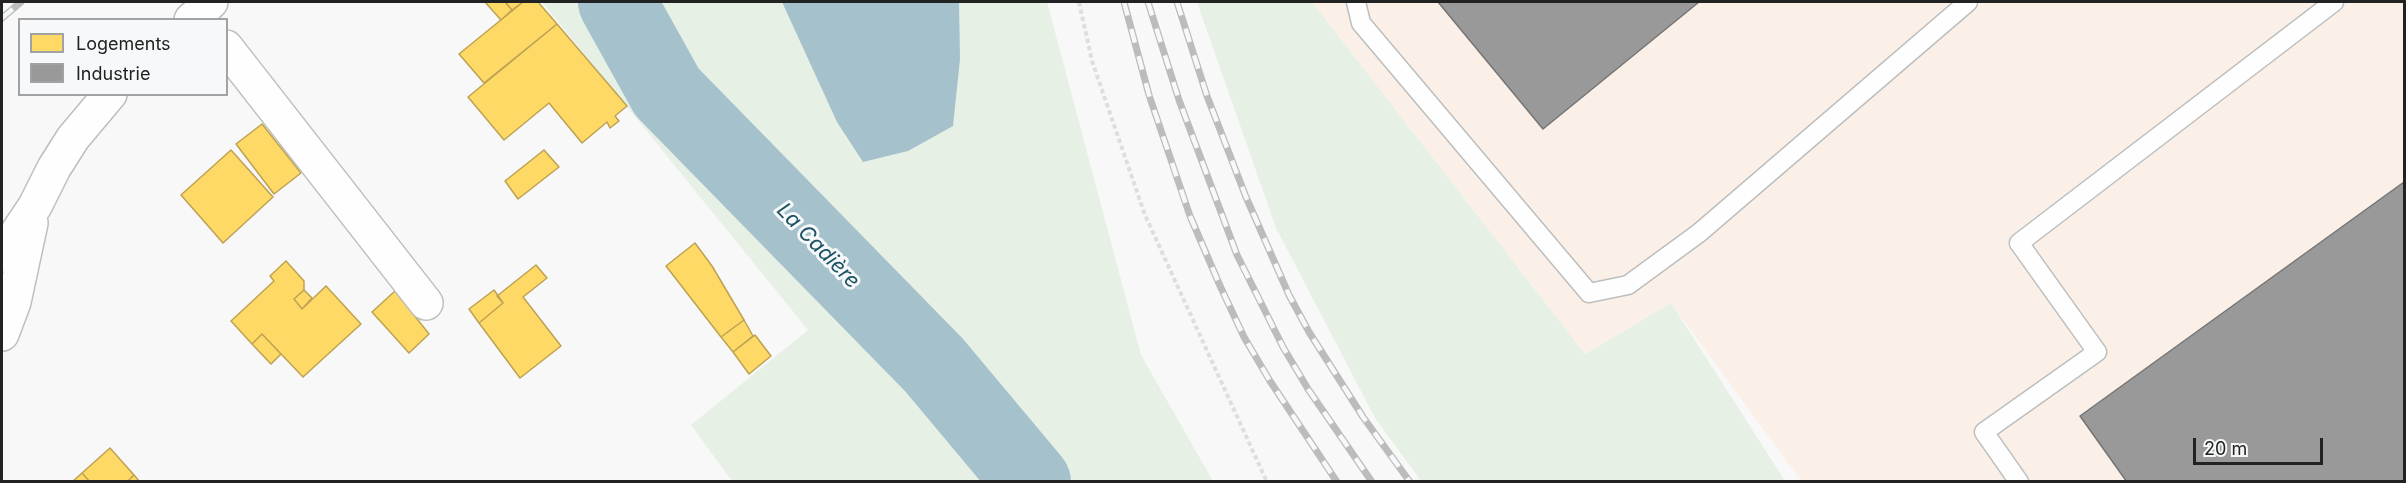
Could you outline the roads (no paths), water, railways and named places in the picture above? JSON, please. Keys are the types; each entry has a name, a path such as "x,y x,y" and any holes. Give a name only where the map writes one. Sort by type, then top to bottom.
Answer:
{"street":[{"path":"228,50 426,303"},
{"path":"2,255 35,206 54,168 73,138 108,96"},
{"path":"2,334 14,302 35,206"}],"lane":[{"path":"1356,2 1361,22 1589,293 1628,285 1699,233 1968,2"},
{"path":"2019,482 1984,432 2097,352 2019,243 2334,2"}],"water":[{"path":"782,2 959,2 960,59 953,126 908,151 863,162 837,122"}],"waterway":[{"name":"La Cadière","path":"617,2 667,92 934,365 1032,482"}],"railway":[{"path":"2,18 21,2"},
{"path":"1124,2 1149,95 1190,216 1221,288 1244,337 1270,381 1337,482"},
{"path":"1148,2 1179,100 1237,255 1283,347 1308,389 1372,482"},
{"path":"1177,2 1207,96 1246,197 1289,295 1309,332 1363,417 1410,482"}]}
